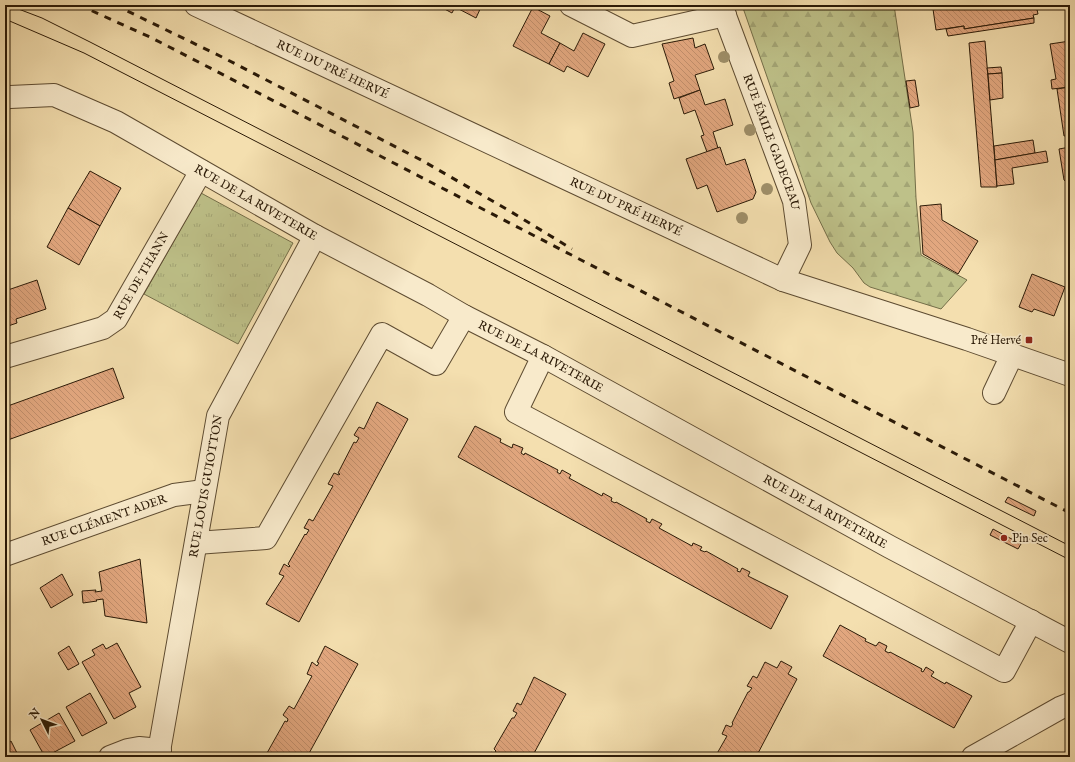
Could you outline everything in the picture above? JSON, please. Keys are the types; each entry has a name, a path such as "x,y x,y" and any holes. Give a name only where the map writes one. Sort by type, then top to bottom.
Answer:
{"street":[{"name":"RUE DU PRÉ HERVÉ","path":"196,5 783,280 967,339 1070,375"},
{"path":"571,5 632,36 723,10"},
{"name":"RUE ÉMILE GADECEAU","path":"723,10 794,202 800,245 783,280"},
{"name":"RUE DE LA RIVETERIE","path":"5,98 54,95 116,122 315,236 428,295 464,316 543,356 890,547 1070,642"},
{"name":"RUE DE THANN","path":"5,358 103,328 116,319 201,171"},
{"name":"RUE LOUIS GUIOTTON","path":"159,753 218,416 315,236"},
{"path":"196,543 266,538 382,334 436,364 464,316"},
{"path":"994,393 1012,355"},
{"path":"543,356 516,412 1004,671 1031,621"},
{"name":"RUE CLÉMENT ADER","path":"5,556 174,495 204,491"},
{"path":"973,757 1060,708 1070,704"},
{"path":"110,757 128,750 139,748 159,753"}],"green space":[{"path":"742,5 894,5 913,132 916,198 921,255 967,280 941,309 870,287 864,283 853,268 837,253 811,203"},
{"path":"201,193 293,243 238,344 144,294"}],"building":[{"path":"437,5 482,5 476,18 455,7 452,13"},
{"path":"955,5 1036,5 1038,14 1033,15 1034,18 964,29 964,26 936,30 933,9"},
{"path":"533,7 550,16 541,33 560,43 549,64 513,46"},
{"path":"1034,18 1034,23 948,36 946,29 964,26 964,29"},
{"path":"583,33 605,44 588,77 567,66 564,72 549,64 560,43 574,51"},
{"path":"693,38 695,48 705,44 714,69 695,75 700,90 674,99 669,83 674,81 662,44"},
{"path":"985,41 997,187 981,187 969,43"},
{"path":"1070,41 1070,87 1052,89 1051,80 1056,79 1050,44"},
{"path":"1001,67 1002,73 988,74 987,68"},
{"path":"1002,73 1003,98 990,100 988,74"},
{"path":"915,80 919,106 910,108 906,81"},
{"path":"1070,87 1070,135 1064,136 1057,89"},
{"path":"700,90 705,105 725,99 733,125 713,132 718,148 707,152 701,136 704,135 695,110 684,114 679,98"},
{"path":"1033,140 1035,153 995,160 994,146"},
{"path":"720,147 726,165 745,159 756,192 753,199 717,212 707,185 697,189 686,159"},
{"path":"1070,147 1070,185 1064,180 1059,149"},
{"path":"1046,151 1048,162 1012,168 1014,184 997,186 995,160"},
{"path":"90,171 121,188 100,226 68,208"},
{"path":"941,204 942,220 978,241 958,274 923,254 920,206"},
{"path":"68,208 100,226 79,265 47,247"},
{"path":"1032,274 1065,287 1054,316 1034,309 1032,312 1019,307"},
{"path":"37,280 46,309 16,319 17,323 5,327 5,291"},
{"path":"113,368 124,398 5,441 5,407"},
{"path":"377,402 408,419 299,622 266,604 284,576 279,574 284,564 289,567 290,566 288,564 305,534 306,535 309,530 304,528 309,519 313,521 333,486 328,484 334,473 340,474 338,473 354,442 356,443 359,438 354,435 359,427 364,429"},
{"path":"475,426 501,439 500,442 512,448 513,444 523,448 521,453 524,455 525,453 558,470 557,472 560,474 562,470 571,475 569,478 602,496 603,493 612,498 611,501 616,502 647,519 646,521 650,523 652,519 662,524 659,528 692,546 693,543 702,547 700,550 706,551 738,569 737,571 740,572 742,568 750,572 748,576 788,596 771,629 458,457"},
{"name":"Pin Sec","path":"1008,497 1036,511 1034,516 1005,502"},
{"name":"Pin Sec","path":"993,529 1021,544 1018,549 990,535"},
{"path":"140,559 147,623 105,616 103,599 83,603 82,591 102,591 99,572"},
{"path":"62,574 73,595 51,608 40,588"},
{"path":"840,625 866,639 865,641 876,646 879,642 887,646 885,651 890,652 922,669 921,671 923,672 926,667 934,672 931,676 972,696 954,728 823,656"},
{"path":"117,643 141,687 129,693 136,707 114,719 82,662 95,655 92,650 103,644 106,649"},
{"path":"69,646 79,664 68,670 58,653"},
{"path":"325,646 358,664 307,757 261,757 263,753 268,756 269,753 267,753 285,721 287,722 288,719 283,715 289,706 294,709 312,676 307,674 312,662 317,666 319,663 317,662"},
{"path":"781,661 792,667 788,674 797,679 756,757 715,757 727,736 722,734 726,725 731,727 748,692 752,688 747,686 753,676 757,678 765,662 777,668"},
{"path":"534,677 566,694 532,757 488,757 491,752 494,754 496,751 494,749 512,718 514,718 517,713 513,711 517,703 521,705"},
{"path":"90,693 107,723 82,736 66,707"},
{"path":"59,713 75,741 45,757 30,730"},
{"path":"11,741 19,757 5,757 5,745"}],"tram line":[{"path":"8,5 42,18 90,42 1070,546"},
{"path":"5,19 84,53 1070,560"}],"railway":[{"path":"79,5 150,37 1070,513"},
{"path":"115,5 222,57 423,161 572,249"}],"place":[{"name":"Pré Hervé","path":"1029,340"},
{"name":"Pin Sec","path":"1004,538"}]}
